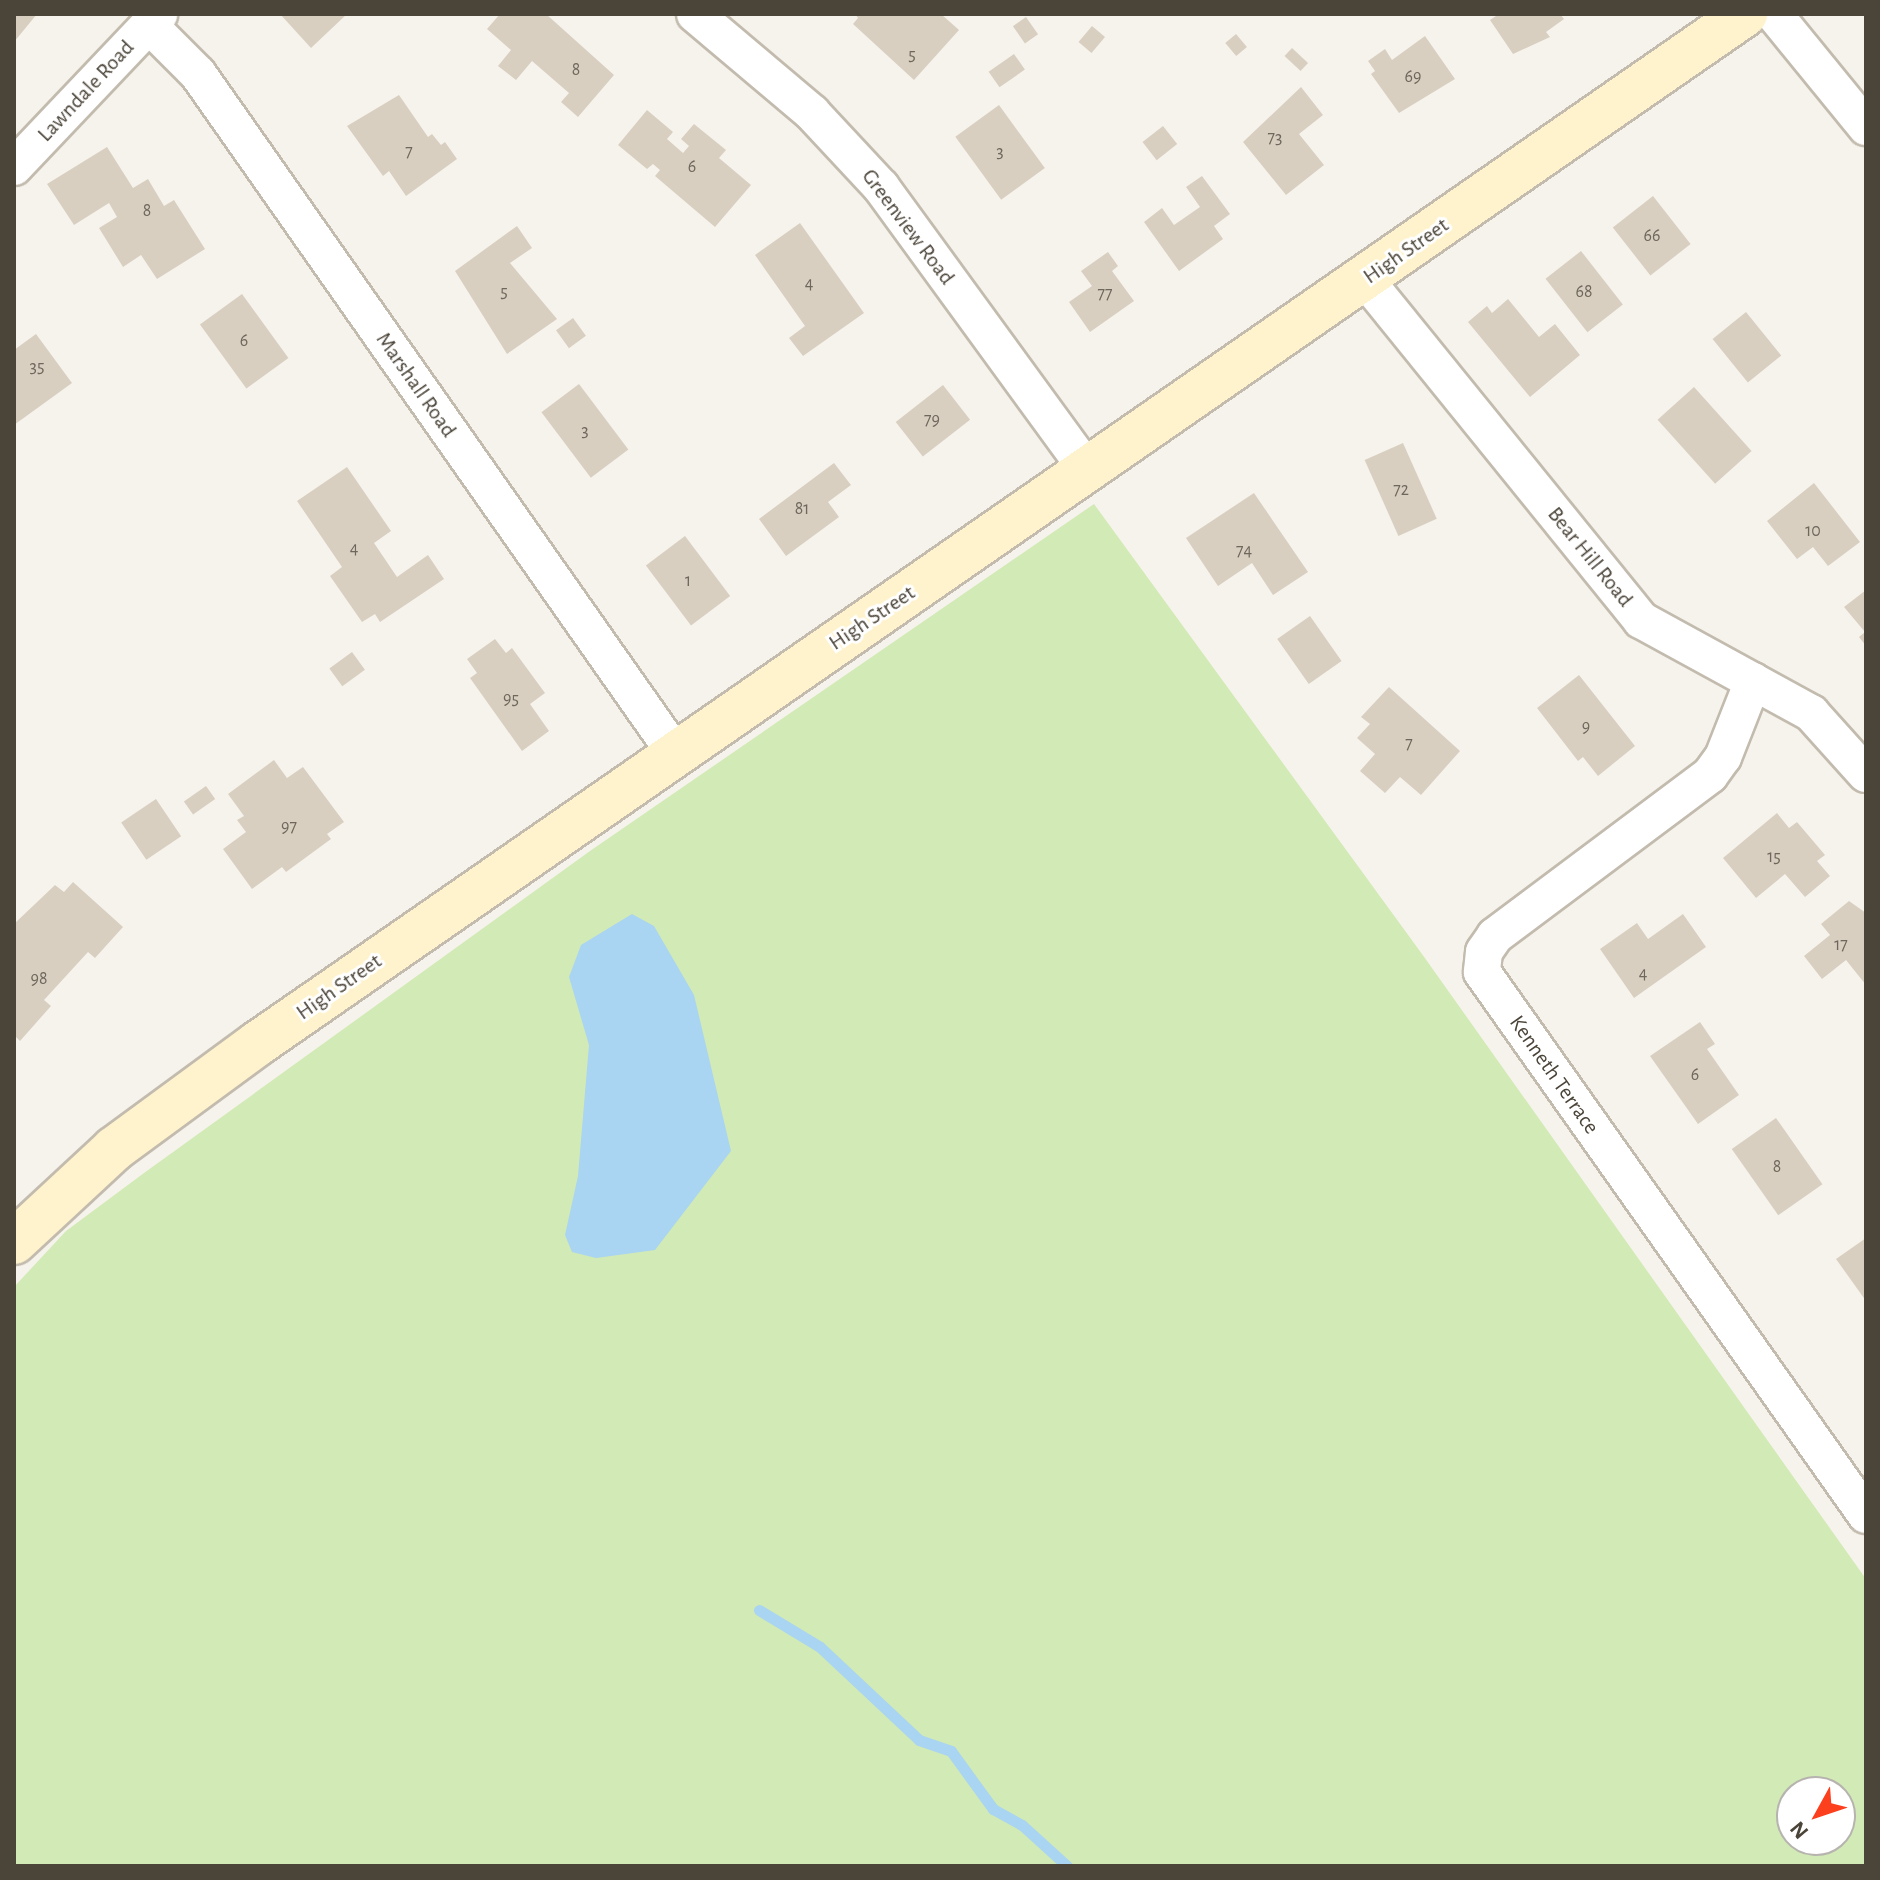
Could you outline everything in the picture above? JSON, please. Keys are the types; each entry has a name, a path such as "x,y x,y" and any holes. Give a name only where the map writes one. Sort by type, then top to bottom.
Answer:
{"street":[{"name":"Greenview Road","path":"695,14 812,113 881,187 1087,470"},
{"name":"High Street","path":"14,1242 114,1149 675,753 1745,14"},
{"path":"1774,14 1866,127"},
{"name":"Lawndale Road","path":"14,167 154,19"},
{"name":"Marshall Road","path":"154,19 198,74 675,753"},
{"name":"Bear Hill Road","path":"1365,279 1641,620 1819,719 1866,774"},
{"name":"Kenneth Terrace","path":"1753,681 1723,757 1710,775 1495,936 1484,952 1482,972 1866,1515"}],"green space":[{"path":"1094,504 1422,954 1866,1579 1866,1866 14,1866 14,1287 66,1231 590,851"}],"water":[{"path":"632,914 654,926 694,995 731,1151 655,1250 596,1258 572,1252 565,1235 578,1176 589,1045 569,977 581,945"}],"building":[{"path":"14,14 37,14 14,42"},
{"path":"280,14 347,14 311,48"},
{"path":"500,14 546,14 614,75 578,117 561,102 569,93 532,61 516,80 498,66 511,50 487,29"},
{"path":"855,14 941,14 959,30 914,80 853,24 858,18"},
{"path":"1499,14 1560,14 1564,19 1546,32 1550,37 1513,54 1490,20"},
{"path":"1026,17 1038,34 1025,43 1013,26"},
{"path":"1092,26 1105,37 1092,53 1079,42"},
{"path":"1236,34 1247,47 1236,56 1225,43"},
{"path":"1425,36 1455,79 1399,113 1371,74 1375,71 1368,61 1385,49 1392,60"},
{"path":"1292,48 1308,63 1301,71 1284,56"},
{"path":"1014,54 1025,70 1000,87 989,72"},
{"path":"1301,87 1323,115 1299,134 1324,165 1286,195 1243,142"},
{"path":"399,95 428,137 432,134 441,145 445,142 457,159 406,196 389,171 383,176 347,126"},
{"path":"999,105 1045,168 1001,200 955,137"},
{"path":"647,110 673,132 667,139 683,153 689,146 681,139 694,124 726,150 719,158 751,185 715,227 655,176 660,170 653,164 647,169 618,145"},
{"path":"1163,126 1177,144 1157,160 1143,142"},
{"path":"107,147 133,188 148,179 164,206 174,200 205,249 157,279 141,255 123,267 99,228 117,217 109,203 74,225 47,184"},
{"path":"1202,176 1230,214 1214,226 1223,239 1179,271 1144,222 1162,208 1174,225 1200,207 1186,187"},
{"path":"1653,196 1691,244 1650,275 1613,227"},
{"path":"800,223 864,313 803,356 789,338 805,326 755,255"},
{"path":"517,226 532,248 510,263 557,319 507,354 455,271"},
{"path":"1581,251 1623,305 1587,332 1546,279"},
{"path":"1108,252 1118,266 1112,271 1134,301 1090,332 1069,302 1092,286 1081,271"},
{"path":"242,294 288,358 246,388 200,325"},
{"path":"1508,299 1539,337 1555,324 1580,355 1530,397 1468,322 1487,306 1492,313"},
{"path":"1746,312 1781,356 1748,383 1713,339"},
{"path":"573,318 586,336 569,348 556,330"},
{"path":"36,334 72,383 14,425 14,350"},
{"path":"579,384 628,449 591,478 541,412"},
{"path":"943,385 970,420 923,457 896,422"},
{"path":"1694,387 1752,451 1715,484 1658,420"},
{"path":"1403,443 1437,519 1398,536 1365,460"},
{"path":"834,463 851,485 828,502 839,517 786,556 759,519"},
{"path":"347,467 391,531 374,543 397,577 428,555 444,579 380,622 375,614 362,622 330,576 342,567 297,501"},
{"path":"1814,483 1860,542 1828,566 1813,547 1797,559 1767,521"},
{"path":"1254,493 1308,572 1273,595 1252,563 1218,586 1186,538"},
{"path":"685,536 730,596 691,625 646,565"},
{"path":"1866,590 1866,646 1859,637 1865,632 1844,607"},
{"path":"1310,616 1342,661 1309,684 1277,639"},
{"path":"495,639 506,653 512,648 545,693 530,704 549,731 522,751 470,678 477,673 467,659"},
{"path":"352,652 365,670 342,686 329,668"},
{"path":"1579,675 1635,746 1598,776 1583,757 1578,761 1537,708"},
{"path":"1389,687 1460,751 1421,795 1400,777 1385,793 1360,771 1375,754 1357,738 1370,724 1361,717"},
{"path":"274,760 287,778 303,767 344,822 327,834 331,839 286,872 282,867 252,889 223,849 246,832 237,820 244,816 228,794"},
{"path":"206,786 215,799 193,815 184,801"},
{"path":"156,799 181,836 146,860 121,822"},
{"path":"1777,813 1789,828 1797,822 1825,855 1817,861 1830,876 1805,897 1785,874 1756,898 1723,858"},
{"path":"73,882 123,927 95,958 88,952 44,1000 51,1006 20,1041 14,1035 14,924 55,885 64,892"},
{"path":"1849,901 1866,913 1866,985 1846,960 1822,979 1804,956 1830,935 1821,924"},
{"path":"1683,914 1706,947 1634,998 1600,949 1637,923 1648,939"},
{"path":"1700,1022 1715,1044 1707,1049 1739,1095 1698,1124 1650,1056"},
{"path":"1776,1118 1822,1184 1778,1215 1732,1149"},
{"path":"1866,1238 1866,1301 1836,1259"}],"waterway":[{"path":"759,1610 820,1647 919,1740 951,1751 993,1809 1022,1825 1067,1866"}]}
